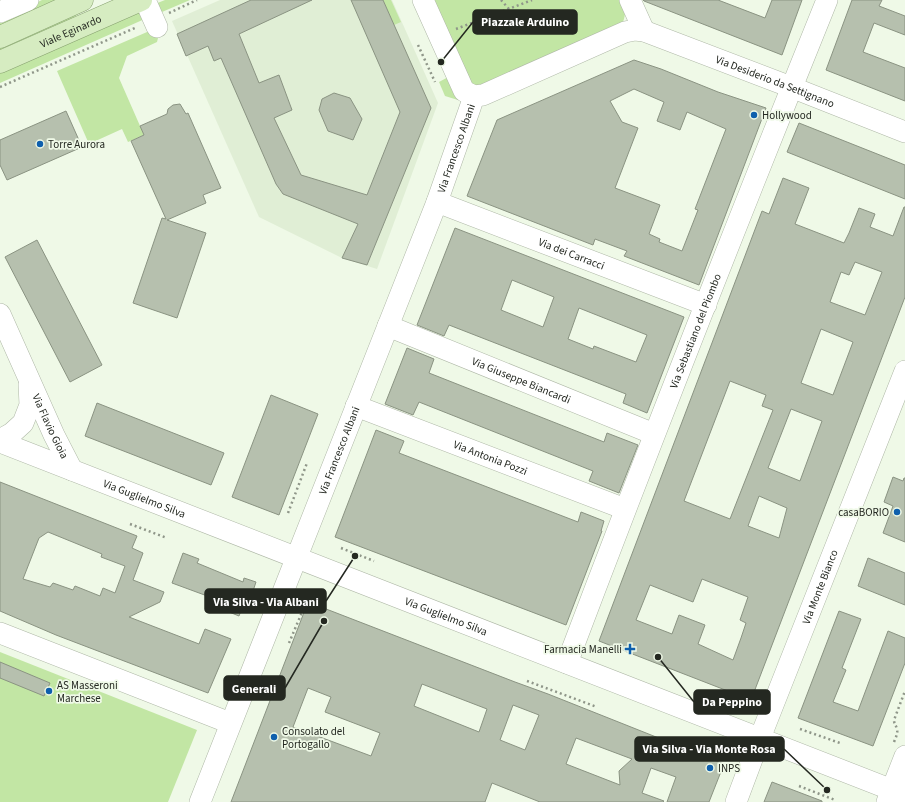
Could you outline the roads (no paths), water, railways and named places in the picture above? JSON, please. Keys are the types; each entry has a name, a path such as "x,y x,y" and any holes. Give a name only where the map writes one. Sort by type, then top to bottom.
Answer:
{"main road":[{"path":"0,36 82,0"},
{"path":"57,37 113,0"},
{"name":"Viale Eginardo","path":"0,62 141,0"}],"street":[{"path":"0,12 28,0"},
{"path":"145,0 155,23"},
{"path":"423,0 464,91 474,96 483,95 626,32 634,30 644,31"},
{"path":"630,0 644,31"},
{"name":"Via Sebastiano del Piombo","path":"567,663 654,434 791,87 827,0"},
{"name":"Via Desiderio da Settignano","path":"644,31 905,132"},
{"name":"Via Francesco Albani","path":"200,802 437,202 474,96"},
{"name":"Via dei Carracci","path":"437,202 706,305"},
{"name":"Via Flavio Gioia","path":"0,314 29,381 72,470"},
{"name":"Via Giuseppe Biancardi","path":"388,326 654,434"},
{"name":"Via Monte Bianco","path":"736,802 905,371"},
{"name":"Via Flavio Gioia","path":"0,441 23,423 30,405 29,381"},
{"name":"Via Antonia Pozzi","path":"356,406 625,509"},
{"name":"Via Guglielmo Silva","path":"0,441 760,738 894,796"},
{"path":"0,633 230,723"},
{"path":"894,796 899,751"}],"place":[{"name":"Piazzale Arduino","path":"441,62"},
{"name":"Hollywood","path":"754,115"},
{"name":"Torre Aurora","path":"40,144"},
{"name":"casaBORIO","path":"897,512"},
{"name":"Via Silva - Via Albani","path":"355,556"},
{"name":"Generali","path":"324,621"},
{"name":"Farmacia Manelli","path":"630,649"},
{"name":"Da Peppino","path":"658,657"},
{"name":"AS Masseroni Marchese","path":"49,691"},
{"name":"Consolato del Portogallo","path":"274,737"},
{"name":"INPS","path":"710,768"},
{"name":"Via Silva - Via Monte Rosa","path":"827,790"}]}
